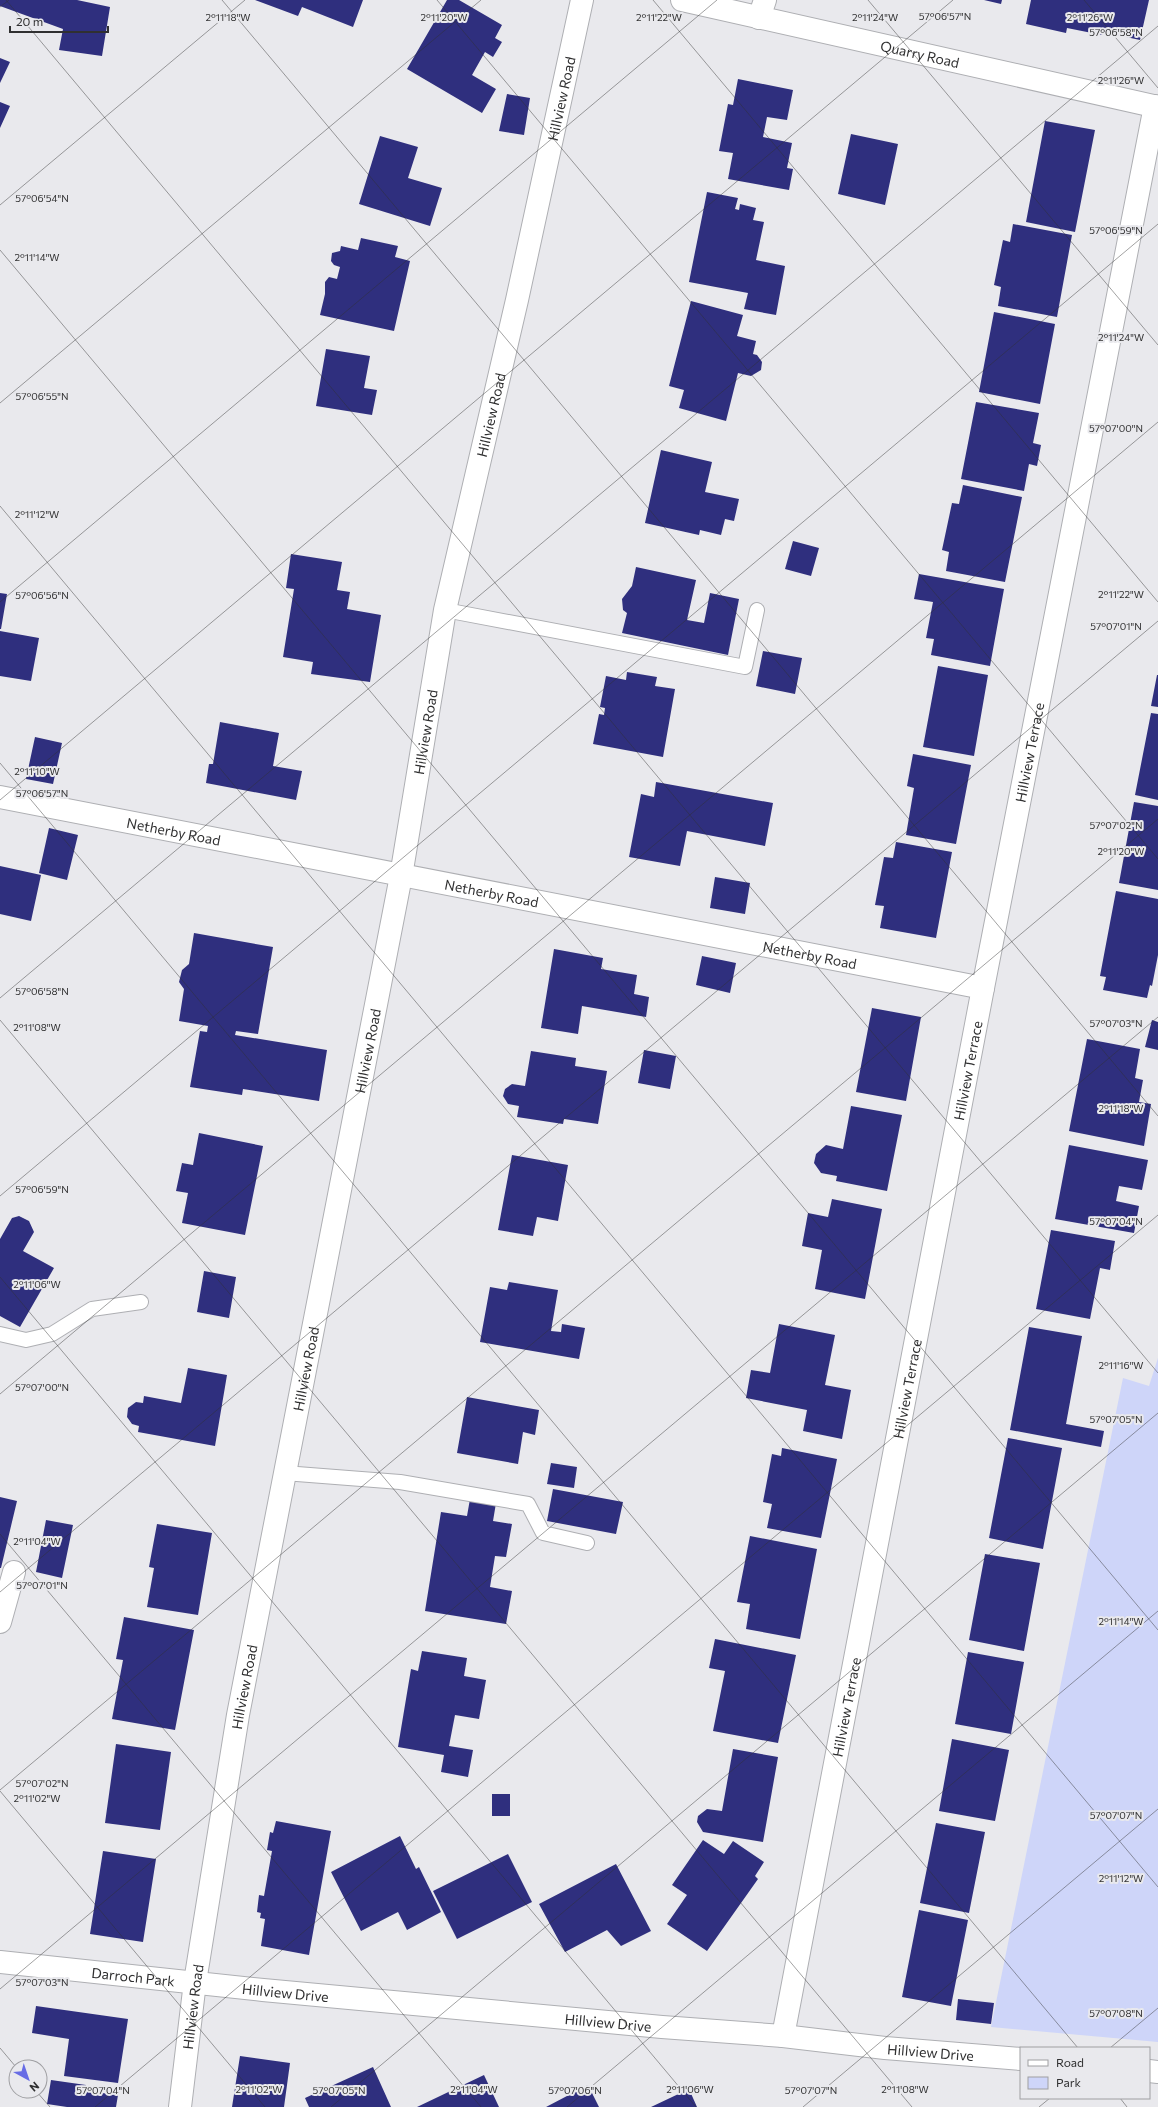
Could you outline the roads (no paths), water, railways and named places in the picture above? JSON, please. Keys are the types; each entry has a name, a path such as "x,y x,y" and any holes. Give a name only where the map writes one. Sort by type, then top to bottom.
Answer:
{"street":[{"name":"Hillview Road","path":"180,2107 195,1982 238,1715 401,876 446,610 518,300 582,0"},
{"name":"Quarry Road","path":"682,0 762,9 1157,106"},
{"name":"Hillview Terrace","path":"783,2036 983,988 1157,106"},
{"name":"Netherby Road","path":"0,797 983,988"},
{"path":"0,1622 14,1572"},
{"name":"Darroch Park","path":"0,1962 195,1982"},
{"name":"Hillview Drive","path":"195,1982 630,2024 783,2036 885,2048 1020,2059"}],"lane":[{"path":"446,610 745,667 756,610"},
{"path":"0,1334 26,1340 52,1334 92,1309 141,1302"},
{"path":"284,1473 400,1482 528,1504 543,1533 587,1543"}]}
